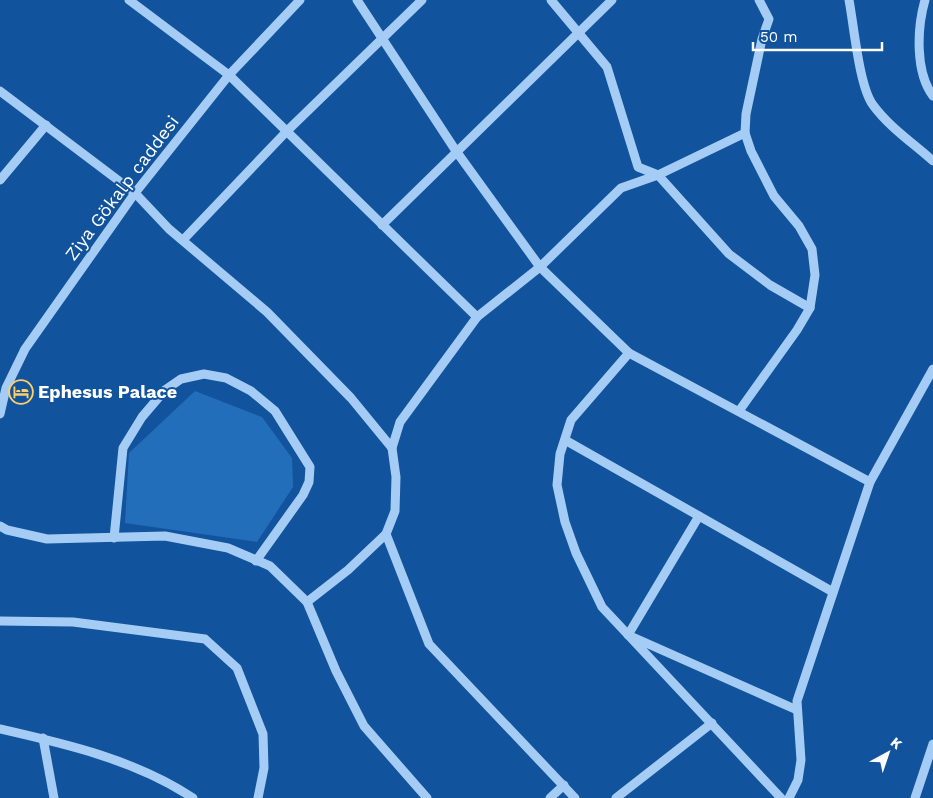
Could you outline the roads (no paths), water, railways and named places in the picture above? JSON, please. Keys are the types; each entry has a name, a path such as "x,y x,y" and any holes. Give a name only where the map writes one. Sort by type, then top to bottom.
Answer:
{"street":[{"path":"129,0 229,75 477,317"},
{"path":"286,0 296,3"},
{"path":"357,0 456,151 540,267 630,353 870,482"},
{"path":"183,240 287,131 422,0"},
{"path":"551,0 607,67 638,167 658,175 729,254 770,284 810,308"},
{"path":"382,225 612,0"},
{"path":"739,411 797,330 810,308 815,275 812,249 800,226 774,196 751,151 745,133 746,114 762,39 769,19 759,0"},
{"path":"849,0 865,86 872,104 884,118 933,160"},
{"path":"925,0 919,22 919,49 926,86 933,96"},
{"name":"Ziya Gökalp caddesi","path":"0,414 6,388 26,349 135,193 229,75 296,3"},
{"path":"0,91 135,193 169,229 297,340 351,398 392,448"},
{"path":"0,180 46,125"},
{"path":"308,602 348,570 386,534 395,511 396,477 392,448 400,422 477,317 540,267 621,188 658,175 745,133"},
{"path":"630,353 571,420 560,454 557,485 565,522 576,553 602,607 712,722 781,798"},
{"path":"789,798 798,780 801,760 797,701 833,592 870,482 933,369"},
{"path":"114,538 123,448 142,417 165,390 181,379 204,374 226,378 251,390 276,411 310,466 309,482 303,495 256,561"},
{"path":"565,440 833,592"},
{"path":"628,635 699,516"},
{"path":"0,526 7,530 47,539 165,536 228,548 270,566 308,602 336,671 364,726 427,798"},
{"path":"386,534 429,644 575,798"},
{"path":"0,621 73,622 205,639 237,668 264,734 264,768 258,798"},
{"path":"628,635 797,710"},
{"path":"616,798 712,722"},
{"path":"0,729 69,744 141,770 177,787 193,798"},
{"path":"43,738 54,798"},
{"path":"915,798 933,744"},
{"path":"550,798 564,785"}],"place":[{"name":"Ephesus Palace","path":"21,392"}]}
